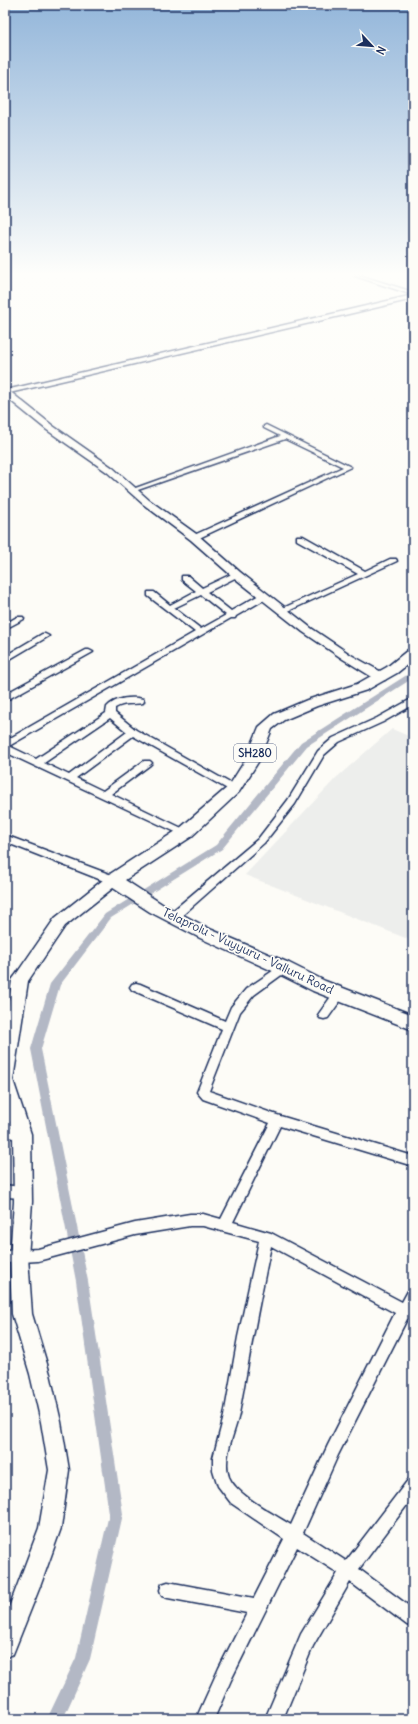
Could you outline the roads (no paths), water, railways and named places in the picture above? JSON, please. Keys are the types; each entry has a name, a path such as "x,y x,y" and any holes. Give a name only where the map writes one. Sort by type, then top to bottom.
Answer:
{"main road":[{"path":"5,392 50,428 110,470 146,502 195,538 236,574 284,612 324,642 381,677"},
{"name":"SH280","path":"118,884 185,833 234,790 253,759 266,727 279,717 296,708 362,687 381,677 413,653"},
{"path":"5,1646 30,1584 50,1528 59,1470 51,1422 40,1374 22,1314 22,1134 5,1080 20,980 60,922 118,884"},
{"name":"Telaprolu - Vuyyuru - Valluru Road","path":"118,884 156,908 206,934 283,968 298,977 413,1023"}],"street":[{"path":"5,392 155,356"},
{"path":"195,538 348,467 266,428"},
{"path":"133,490 285,437"},
{"path":"300,538 364,574"},
{"path":"284,612 393,561"},
{"path":"169,608 236,574"},
{"path":"185,578 232,616"},
{"path":"151,594 201,633"},
{"path":"5,745 232,616 264,596"},
{"path":"5,627 20,619"},
{"path":"5,659 45,636"},
{"path":"5,698 89,652"},
{"path":"37,763 110,714 111,707 116,703 128,700 140,701"},
{"path":"173,917 261,841 292,802 321,753 336,740 380,720 413,701"},
{"path":"110,714 133,732 234,790"},
{"path":"69,779 133,732"},
{"path":"5,748 185,833"},
{"path":"104,795 147,763"},
{"path":"5,838 118,884"},
{"path":"283,968 250,992 235,1010 203,1092 207,1096 277,1120 413,1161"},
{"path":"136,987 229,1027"},
{"path":"324,1016 339,994"},
{"path":"225,1225 277,1120"},
{"path":"5,1132 22,1134"},
{"path":"5,1191 23,1192"},
{"path":"21,1257 135,1229 190,1220 203,1220 266,1237 408,1313"},
{"path":"266,1237 245,1337 231,1416 220,1458 220,1470 223,1481 236,1498 348,1572 413,1620"},
{"path":"205,1719 225,1674 260,1607 294,1536 332,1450 408,1313 413,1296"},
{"path":"274,1719 307,1640 348,1572 413,1485"},
{"path":"168,1590 260,1607"}],"waterway":[{"path":"55,1719 83,1659 116,1514 82,1281 36,1049 55,984 108,916 219,847 304,744 413,675"}]}
